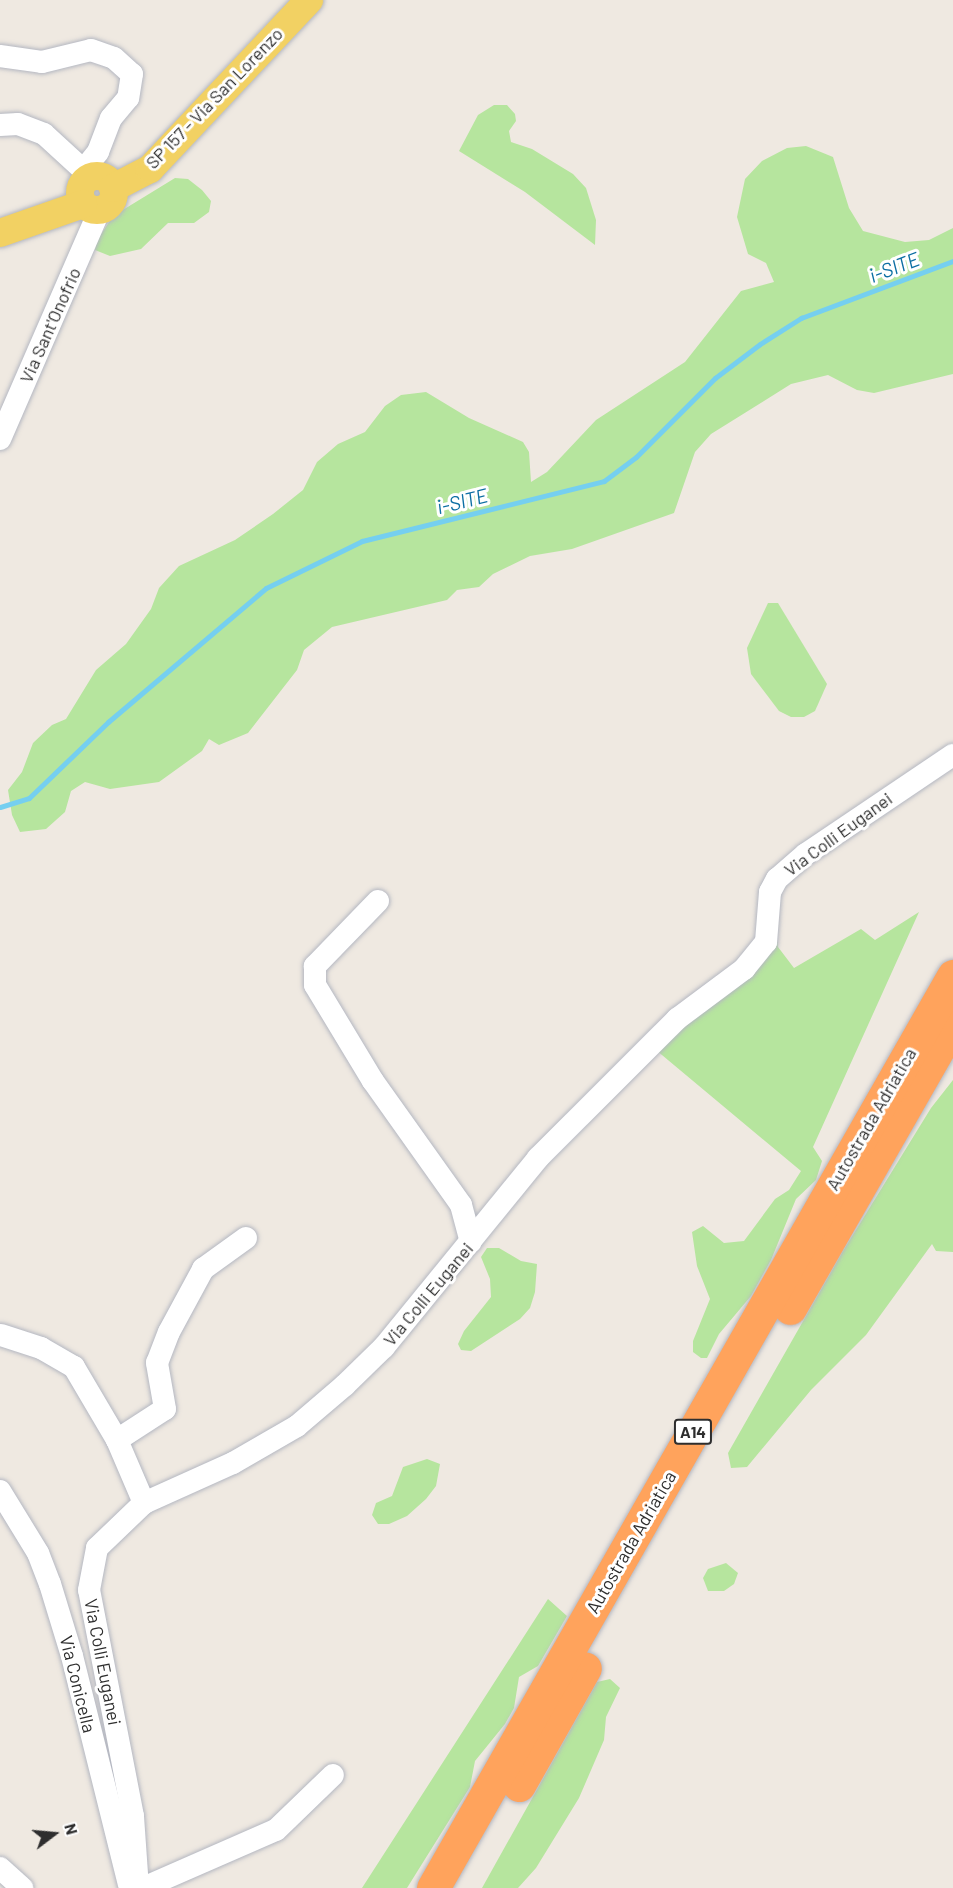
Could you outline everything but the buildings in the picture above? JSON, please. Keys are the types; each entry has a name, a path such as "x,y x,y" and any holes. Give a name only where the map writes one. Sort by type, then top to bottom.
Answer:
{"highway":[{"name":"Autostrada Adriatica","path":"433,1888 953,976"},
{"name":"Autostrada Adriatica","path":"460,1888 953,1023"}],"main road":[{"name":"SP 157 - Via San Lorenzo","path":"0,232 94,190 150,169 309,0"}],"street":[{"name":"Via Sant'Onofrio","path":"0,56 42,62 91,50 114,58 132,74 128,98 111,118 98,152 94,190 0,439"},
{"path":"0,124 18,124 44,134 94,190"},
{"name":"Via Colli Euganei","path":"138,1888 133,1816 89,1590 97,1548 144,1503 233,1463 297,1426 384,1347 538,1158 634,1059 677,1019 744,969 766,942 771,892 777,879 806,854 953,754"},
{"path":"378,901 315,966 315,985 373,1081 461,1205 471,1242"},
{"path":"117,1440 165,1410 156,1363 169,1332 203,1269 246,1238"},
{"path":"1,1335 41,1348 74,1367 117,1440 144,1503"},
{"name":"Via Conicella","path":"0,1491 34,1545 50,1584 72,1656 130,1888"},
{"path":"143,1888 276,1830 333,1775"},
{"path":"0,1868 22,1888"}],"green space":[{"path":"494,105 507,105 515,114 516,121 509,131 511,142 532,149 573,174 586,188 596,220 595,245 525,192 459,151 478,115"},
{"path":"806,146 833,157 849,208 863,231 905,242 929,240 953,228 953,374 874,393 857,390 828,375 791,384 711,434 695,452 674,513 572,549 530,556 493,574 479,587 457,590 447,600 332,627 304,650 297,670 248,733 219,745 209,739 202,751 159,782 110,789 85,782 71,791 65,812 46,829 20,832 12,815 8,790 22,772 33,743 52,725 66,719 96,670 126,644 151,609 159,588 179,566 235,540 273,514 303,490 317,462 338,444 365,432 385,406 401,395 426,392 469,418 523,442 529,452 531,482 547,472 596,420 685,362 741,291 774,282 766,263 748,254 737,217 745,179 762,161 787,148"},
{"path":"175,178 188,179 202,190 211,201 209,212 194,223 168,223 141,249 110,256 95,250 96,242 113,216"},
{"path":"768,603 778,603 827,684 815,711 804,717 791,717 779,711 751,674 747,648"},
{"path":"919,912 813,1147 822,1161 816,1180 796,1199 771,1260 751,1296 719,1334 707,1358 701,1358 693,1352 693,1341 710,1299 697,1266 692,1232 703,1226 724,1243 744,1241 775,1199 789,1190 801,1171 650,1045 776,935 778,947 794,968 861,929 875,940"},
{"path":"953,1080 953,1252 936,1251 932,1244 866,1335 811,1390 747,1467 731,1468 728,1453 843,1251 931,1108"},
{"path":"487,1248 499,1248 521,1261 537,1264 535,1292 530,1308 520,1319 471,1351 461,1350 458,1344 464,1331 491,1297 490,1279 481,1257"},
{"path":"427,1459 440,1464 436,1486 426,1499 407,1516 389,1524 378,1524 372,1515 376,1503 392,1496 403,1467"},
{"path":"726,1563 738,1573 734,1584 724,1591 708,1591 703,1578 708,1569"},
{"path":"548,1599 567,1616 538,1666 519,1677 514,1708 505,1724 475,1761 470,1787 407,1888 362,1888"},
{"path":"610,1679 620,1688 606,1717 604,1740 579,1798 536,1868 518,1888 482,1888 597,1682"}],"waterway":[{"name":"i-SITE","path":"0,807 29,798 108,722 266,588 362,541 604,481 636,457 715,378 760,344 801,318 953,261"}]}
